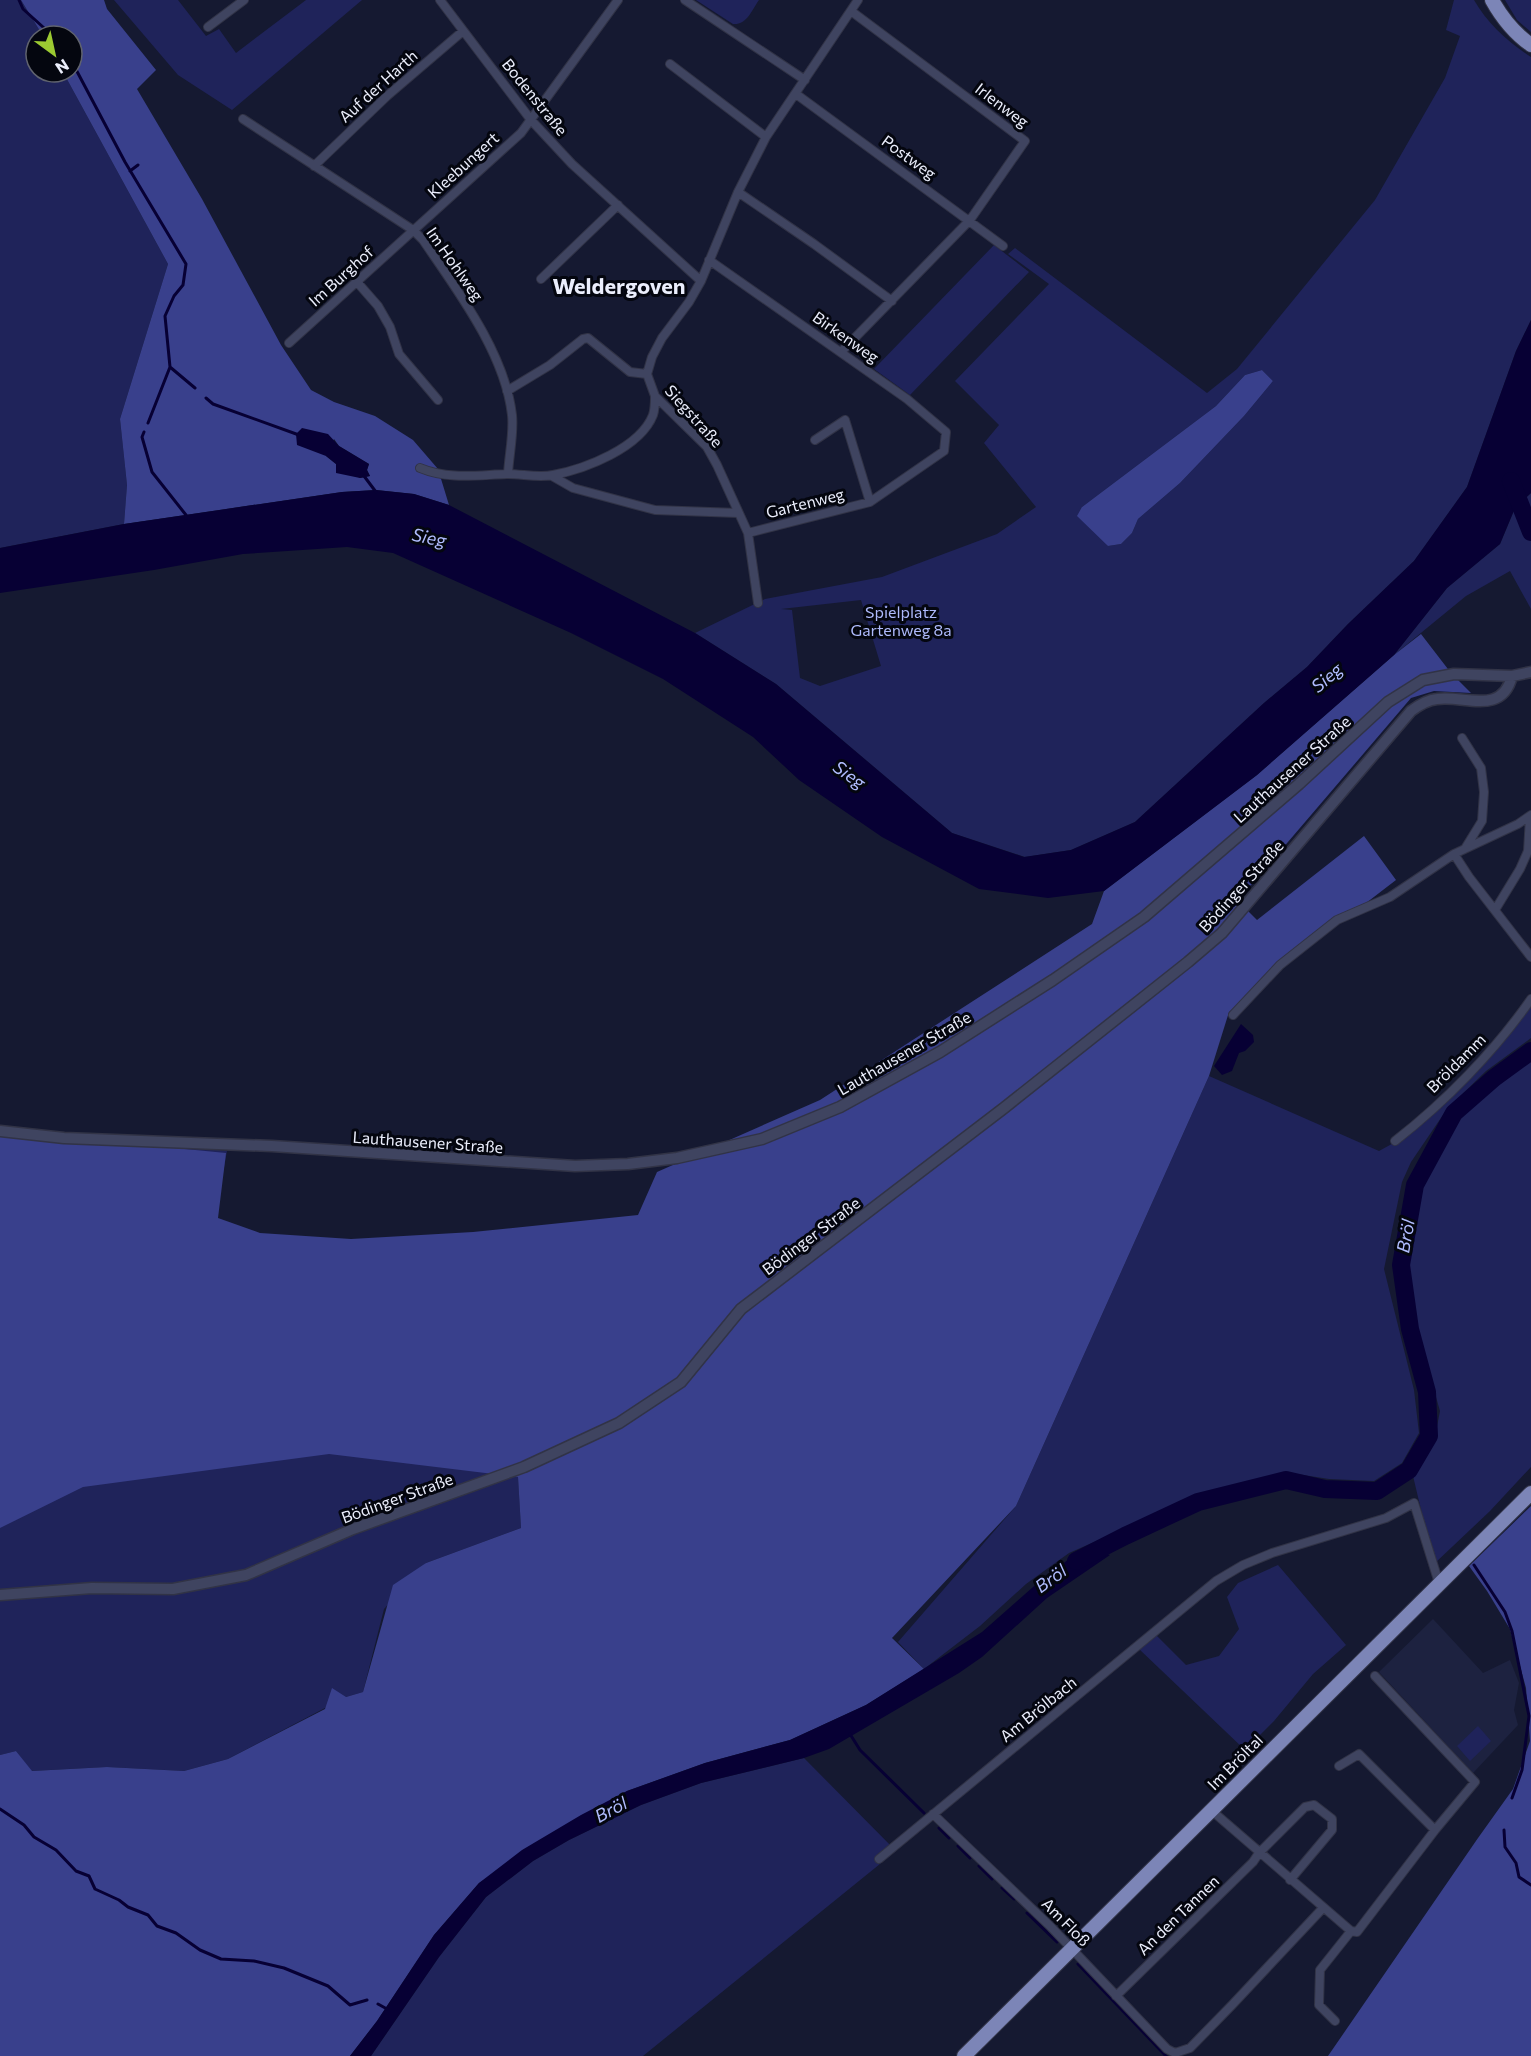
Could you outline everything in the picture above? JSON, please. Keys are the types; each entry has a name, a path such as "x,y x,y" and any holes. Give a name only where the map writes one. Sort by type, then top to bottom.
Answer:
{"main road":[{"path":"1492,0 1509,25 1531,45"},
{"name":"Im Bröltal","path":"964,2056 1531,1493"}],"street":[{"path":"208,27 244,0"},
{"name":"Bodenstraße","path":"440,0 531,120 572,164 701,281"},
{"name":"Kleebungert","path":"413,230 521,133 618,0"},
{"path":"685,0 805,80"},
{"name":"Siegstraße","path":"758,603 748,533 730,491 706,447 655,396 647,374 652,357 662,338 689,303 701,281 738,192 766,137 858,0"},
{"name":"Irlenweg","path":"841,352 970,220 1025,141 850,11"},
{"name":"Auf der Harth","path":"314,166 387,96 463,31"},
{"path":"670,64 766,137"},
{"name":"Postweg","path":"796,94 1004,246"},
{"name":"Im Hohlweg","path":"243,118 413,230 423,240 475,318 502,375 512,416 508,474"},
{"path":"738,192 892,301"},
{"path":"541,279 618,204"},
{"name":"Im Burghof","path":"289,343 413,230"},
{"name":"Birkenweg","path":"709,260 907,399 946,432 944,451"},
{"path":"357,282 378,306 390,327 399,354 438,400"},
{"path":"507,391 550,365 583,339 588,338 630,372 647,374"},
{"path":"420,468 446,476 508,474 552,476 612,455 635,438 654,412 655,396"},
{"name":"Gartenweg","path":"815,440 846,420 870,502"},
{"name":"Gartenweg","path":"748,533 870,502 944,451"},
{"path":"552,476 573,488 655,510 738,513"},
{"name":"Lauthausener Straße","path":"0,1131 64,1138 272,1146 575,1166 628,1164 677,1158 762,1139 840,1107 940,1052 1053,980 1144,917 1299,784 1388,702 1423,680 1454,674 1512,676 1531,672"},
{"name":"Bödinger Straße","path":"0,1595 92,1588 173,1589 246,1575 353,1529 524,1467 619,1423 681,1383 741,1309 1004,1108 1188,963 1222,933 1412,711 1423,703 1437,699 1491,700 1502,696 1510,686 1512,676"},
{"path":"1462,738 1481,768 1484,792 1482,821 1465,848"},
{"path":"1233,1016 1280,965 1337,920 1390,897 1454,854 1499,834 1530,816"},
{"path":"1495,910 1520,869 1528,851 1530,816"},
{"path":"1454,854 1531,957"},
{"name":"Bröldamm","path":"1395,1141 1482,1060 1531,999"},
{"name":"Am Brölbach","path":"879,1859 1216,1581 1243,1565 1272,1553 1386,1518 1414,1503 1439,1584"},
{"path":"1211,1810 1323,1908 1351,1931 1357,1932 1475,1782 1375,1676"},
{"path":"1339,1766 1359,1754 1435,1830"},
{"name":"An den Tannen","path":"1116,1996 1253,1862 1259,1853 1305,1807 1314,1805 1332,1819 1332,1830 1290,1880"},
{"name":"Am Floß","path":"933,1814 1175,2055 1190,2048 1323,1908"},
{"path":"1335,2021 1319,2005 1320,1970 1351,1931"}],"shaded area":[{"path":"21,0 104,0 107,9 156,70 137,89 202,199 281,345 311,390 334,402 375,416 413,440 438,469 449,505 414,494 376,490 342,492 124,524 127,485 120,419 168,264 70,84 84,84 84,24 36,24","holes":["334,439 339,446 369,464 367,470 370,476 360,478 326,456"]},
{"path":"1262,370 1273,381 1244,416 1180,483 1138,519 1132,533 1121,544 1108,546 1077,516 1082,507 1216,406 1245,375"},
{"path":"1421,634 1451,673 1471,693 1434,691 1411,698 1253,883 1236,899 1257,920 1364,836 1396,880 1229,1012 1209,1076 1016,1506 892,1638 924,1669 866,1705 790,1740 705,1763 627,1791 479,1883 434,1935 377,2021 350,2056 0,2056 0,1755 16,1751 32,1771 107,1767 184,1771 228,1759 325,1709 332,1688 346,1697 363,1692 393,1585 426,1563 521,1528 518,1477 329,1454 83,1487 0,1528 0,1131 226,1153 218,1218 260,1233 351,1239 473,1232 638,1215 657,1172 820,1100 1092,924 1104,891 1257,775"},
{"path":"1531,1506 1531,2056 1328,2056 1513,1789 1530,1741 1526,1688 1510,1629 1469,1566"},
{"path":"1433,1619 1483,1673 1510,1660 1519,1683 1514,1710 1518,1725 1473,1773 1379,1672"}],"green space":[{"path":"0,0 21,0 36,24 24,24 24,84 70,84 168,264 120,419 127,485 124,524 0,548"},
{"path":"114,0 178,0 206,36 219,29 236,53 306,0 362,0 232,110 178,75"},
{"path":"696,0 759,0 746,19 733,24"},
{"name":"Spielplatz Gartenweg 8a","path":"1454,0 1474,0 1499,32 1531,57 1531,320 1516,351 1467,487 1414,561 1307,667 1264,703 1135,822 1071,850 1025,857 952,833 776,684 695,633 765,599 882,577 997,534 1036,507 984,443 999,425 955,381 1049,284 1008,254 1015,248 1207,393 1237,369 1375,200 1445,78 1460,36 1446,30","holes":["1262,370 1273,381 1244,416 1180,483 1138,519 1132,533 1121,544 1108,546 1082,507 1216,406 1245,375","861,600 881,666 820,686 800,678 792,610 781,609"]},
{"path":"1505,0 1531,0 1531,32 1517,20"},
{"path":"994,245 1029,272 910,395 874,369"},
{"path":"1531,493 1531,609 1510,571 1466,596 1394,655 1447,588 1500,544 1515,508"},
{"path":"1531,1004 1531,1038 1486,1071 1447,1109 1411,1162 1402,1182 1384,1269 1414,1390 1419,1433 1402,1463 1374,1481 1329,1479 1284,1472 1197,1497 1069,1553 1026,1584 980,1626 924,1669 898,1642 1016,1506 1209,1076 1379,1151 1399,1140 1415,1127"},
{"path":"1531,1058 1531,1467 1490,1511 1434,1564 1413,1476 1434,1442 1440,1411 1415,1324 1405,1264 1418,1188 1456,1116"},
{"path":"0,1135 227,1151 215,1218 518,1476 521,1528 426,1563 384,1609 363,1692 346,1697 228,1759 184,1771 107,1767 31,1771 16,1751 0,1755"},
{"path":"1278,1565 1346,1645 1313,1674 1274,1721 1245,1750 1139,1649 1156,1635 1186,1665 1219,1656 1239,1629 1227,1597 1238,1583"},
{"path":"1478,1726 1491,1741 1470,1761 1457,1746"},
{"path":"804,1758 896,1851 643,2056 371,2056 439,1957 486,1897 533,1861 569,1840 641,1805 701,1783"}],"water":[{"name":"Sieg","path":"1531,320 1531,493 1515,508 1500,544 1447,588 1394,655 1257,775 1104,891 1048,898 979,889 882,837 799,780 753,737 663,679 571,633 393,553 347,547 243,554 0,593 0,548 124,524 342,492 376,490 414,494 449,505 695,633 776,684 952,833 1024,857 1071,850 1135,822 1264,703 1307,667 1414,561 1467,487 1516,351"},
{"path":"302,428 328,434 339,446 369,464 367,470 370,476 360,478 336,473 336,464 326,456 297,445 296,434"},
{"path":"1241,1024 1253,1035 1254,1042 1245,1051 1239,1053 1232,1071 1222,1075 1214,1066"},
{"path":"1085,1547 1110,1555 1047,1598 982,1657 959,1673 829,1749 804,1758 701,1783 641,1805 569,1840 533,1861 486,1897 439,1957 371,2056 350,2056 377,2021 434,1935 479,1883 522,1850 627,1791 705,1763 790,1740 866,1705 982,1632 1041,1580"}],"waterway":[{"path":"19,0 23,9 40,24"},
{"path":"84,84 125,162 186,264 183,285 174,296 165,316 170,367 195,388"},
{"path":"130,171 138,165"},
{"path":"148,423 170,367"},
{"path":"206,398 213,404 299,435"},
{"path":"144,432 142,437 152,472 186,518"},
{"path":"364,476 376,492"},
{"name":"Bröl","path":"1511,481 1531,532"},
{"name":"Bröl","path":"1076,1561 1198,1502 1286,1480 1325,1489 1377,1491 1409,1470 1429,1436 1427,1392 1410,1329 1401,1265 1415,1185 1454,1113 1494,1078 1531,1051"},
{"path":"1474,1565 1505,1612 1512,1631 1529,1716 1522,1770 1512,1798"},
{"path":"850,1734 860,1750 924,1813"},
{"path":"0,1809 24,1825 34,1837 56,1850 76,1871 89,1876 95,1889 148,1915 157,1926 176,1933 200,1950 221,1959 254,1961 284,1968 328,1986 350,2005 367,2000"},
{"path":"939,1828 949,1838"},
{"path":"1504,1830 1505,1847 1516,1863 1519,1877 1531,1885"},
{"path":"958,1846 970,1858"},
{"path":"979,1866 992,1879"},
{"path":"1002,1888 1014,1899"},
{"path":"1027,1913 1057,1942"},
{"path":"1078,1964 1166,2056"},
{"path":"378,2004 387,2009"}],"district":[{"name":"Weldergoven","path":"619,286"}]}
